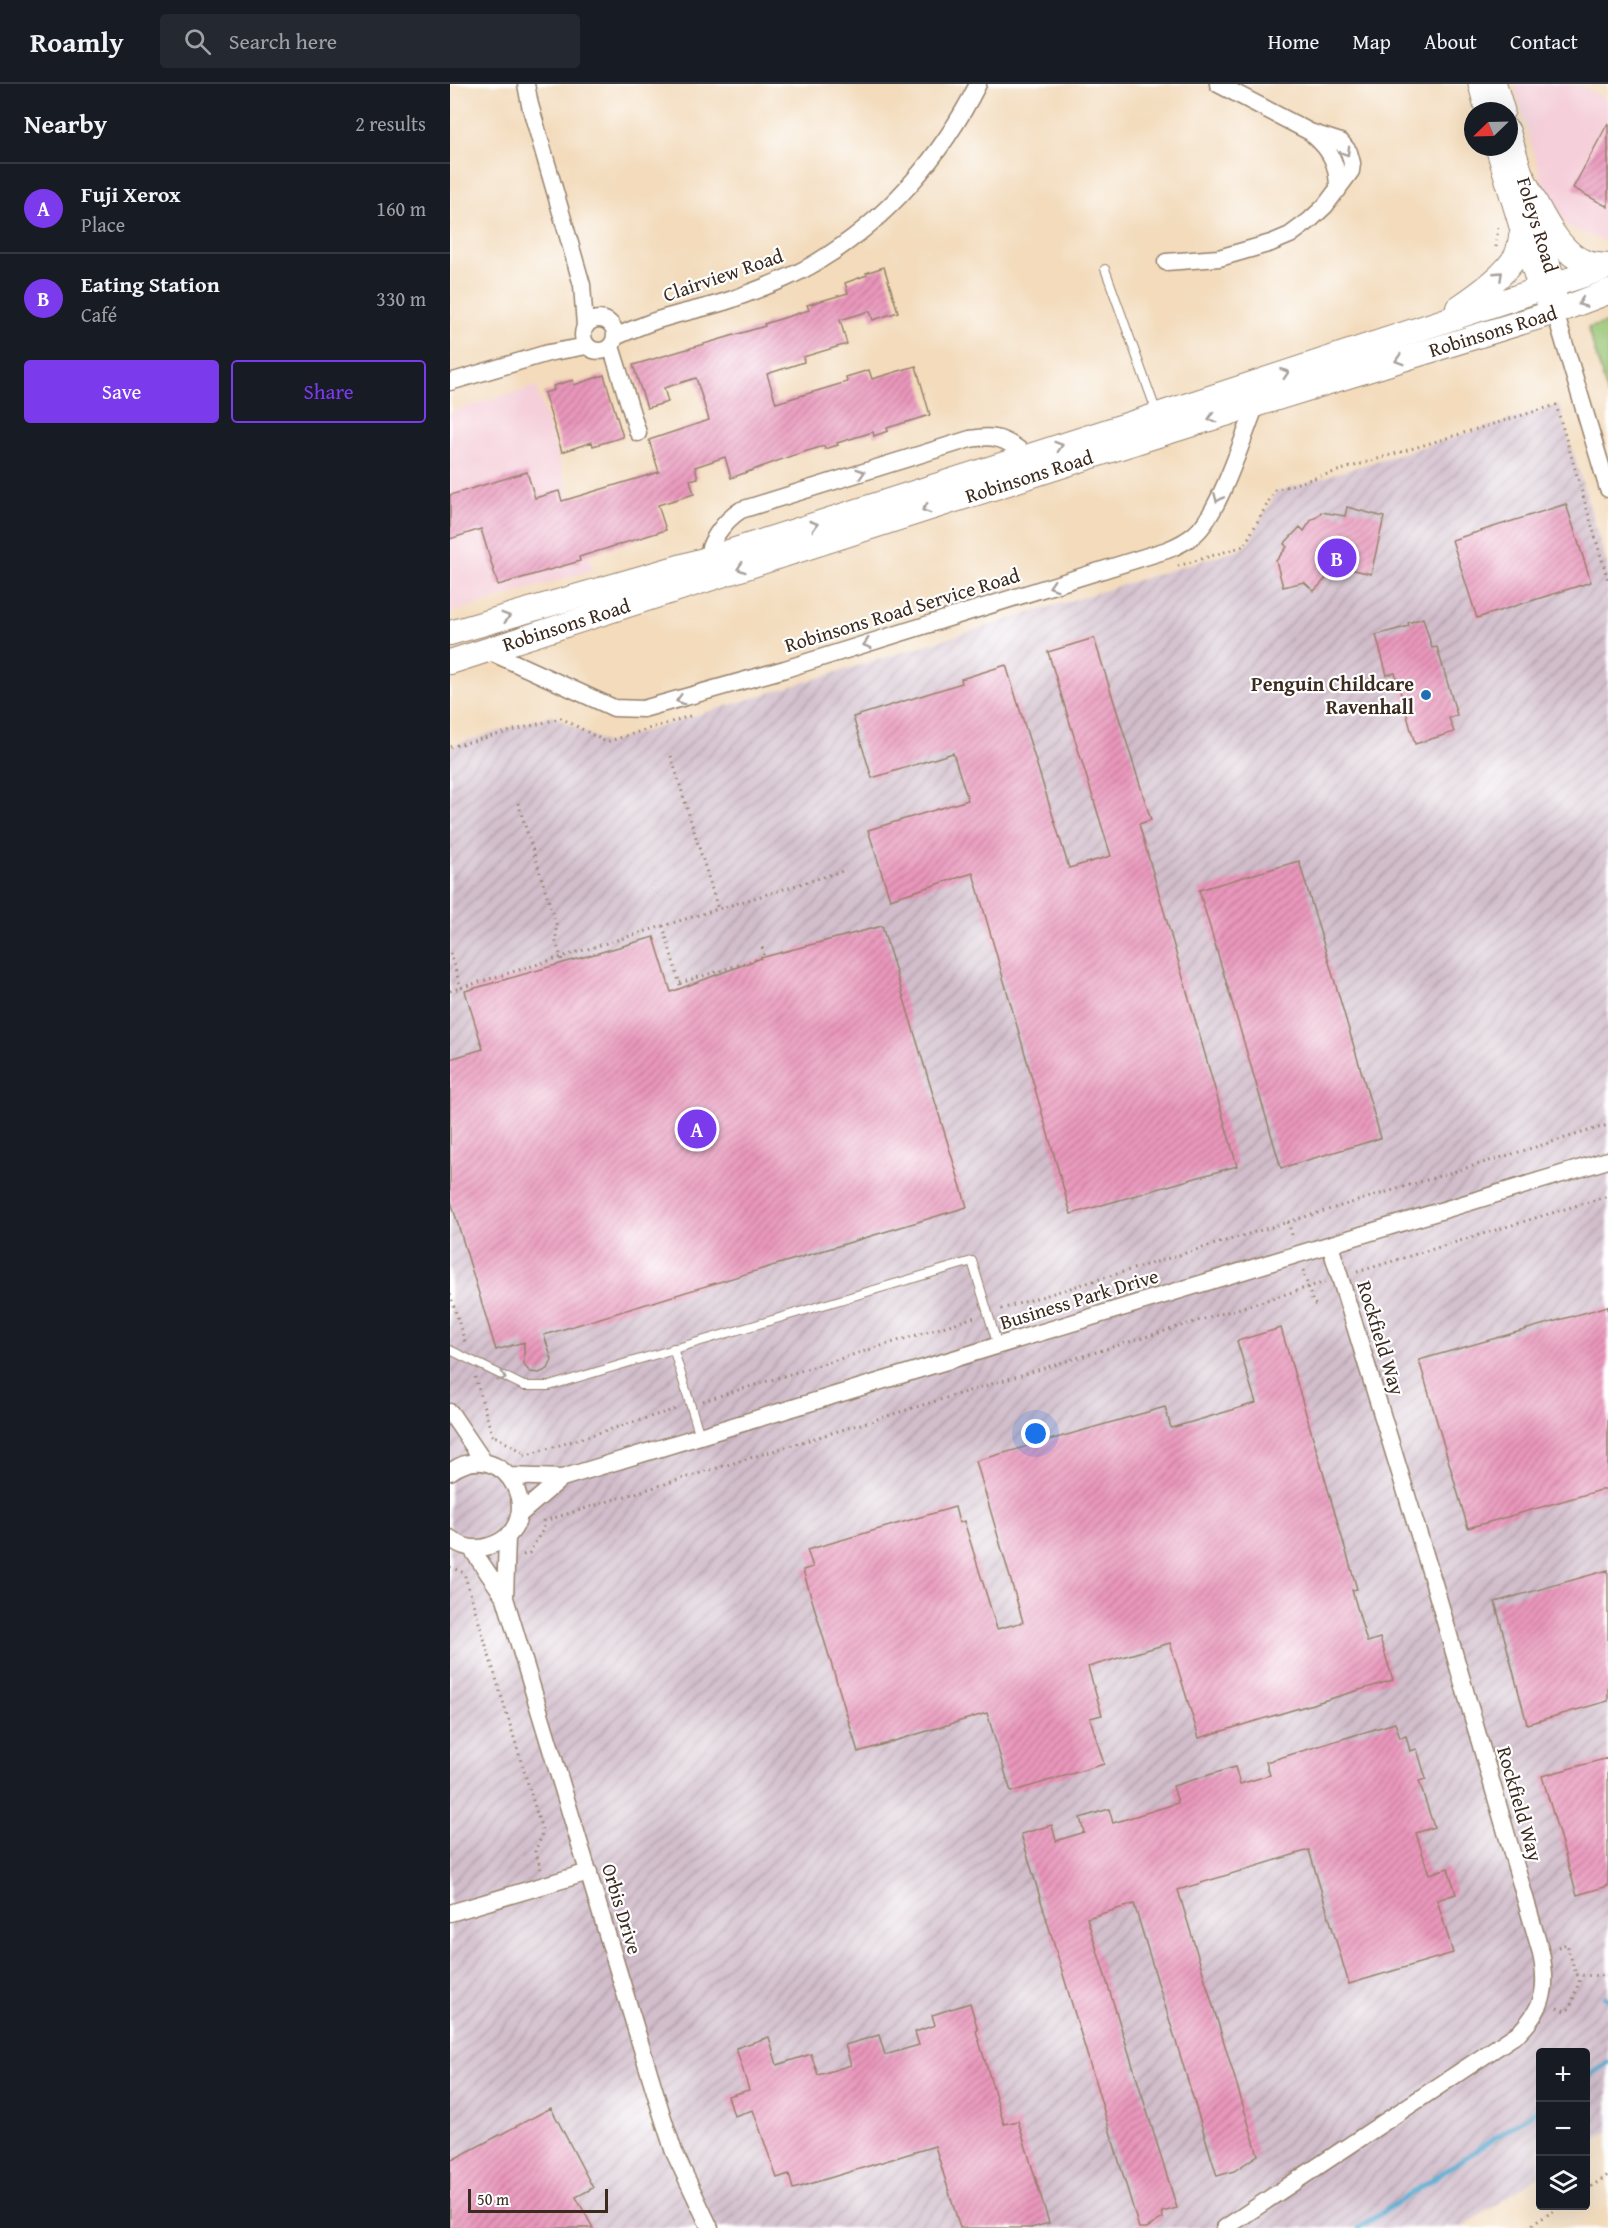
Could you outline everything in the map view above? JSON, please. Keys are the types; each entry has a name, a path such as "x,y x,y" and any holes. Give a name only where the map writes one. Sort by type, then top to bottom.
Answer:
{"main road":[{"path":"1522,176 1544,219 1570,253 1582,262 1608,267"},
{"path":"1436,322 1480,292 1508,266 1516,255 1521,237"},
{"name":"Robinsons Road","path":"450,662 709,568 1161,424 1436,322 1608,267"},
{"name":"Robinsons Road","path":"1161,424 1256,405 1555,312 1608,292"},
{"name":"Robinsons Road","path":"450,633 709,568"}],"street":[{"path":"526,84 582,285 599,336 624,388 638,434"},
{"name":"Clairview Road","path":"450,382 599,336 731,299 777,282 816,262 855,236 900,196 938,151 978,84"},
{"path":"1166,262 1219,258 1290,235 1309,221 1338,190 1338,175 1331,154 1310,132 1218,84"},
{"path":"1479,84 1484,102"},
{"path":"1496,84 1501,102"},
{"name":"Foleys Road","path":"1498,156 1521,237 1547,288"},
{"name":"Foleys Road","path":"1516,156 1547,288"},
{"path":"1547,288 1608,489"},
{"name":"Robinsons Road Service Road","path":"486,650 614,708 630,711 785,669 1167,550 1196,534 1207,521 1256,405"},
{"path":"709,568 709,550 725,524 741,510 970,440 995,438 1032,465"},
{"name":"Business Park Drive","path":"509,1476 562,1478 1608,1160"},
{"name":"Rockfield Way","path":"1226,2228 1520,2032 1531,2021 1542,2001 1544,1969 1540,1953 1439,1598 1330,1245"},
{"path":"450,1412 484,1462"},
{"path":"450,1472 458,1466 471,1462 484,1462 498,1467 517,1487 520,1514"},
{"name":"Business Park Drive","path":"507,1537 515,1527 520,1514 562,1478"},
{"path":"450,1538 471,1548 490,1546 507,1537"},
{"name":"Orbis Drive","path":"505,1598 507,1537"},
{"name":"Orbis Drive","path":"471,1548 505,1598 674,2152 710,2228"},
{"path":"450,1914 589,1872"}],"lane":[{"path":"1105,269 1161,424"},
{"path":"450,1350 524,1386 549,1386 972,1261 998,1346"},
{"path":"672,1348 700,1436"}],"path":[{"path":"1465,432 1556,405 1608,580"},
{"path":"672,756 718,909"},
{"path":"518,803 556,924 556,942 563,963"},
{"path":"450,991 846,870"},
{"path":"663,926 681,988"},
{"path":"680,983 764,957 762,946"},
{"path":"450,953 461,988"},
{"path":"544,1521 1608,1196"},
{"path":"450,1567 464,1573 542,1830 542,1838 535,1851 546,1884"},
{"path":"1540,1953 1567,1944 1576,1975 1608,1976"},
{"path":"1542,2001 1565,2011 1570,2008 1581,1976"},
{"path":"1590,2187 1608,2175"},
{"path":"1527,2228 1554,2210"}],"shaded area":[{"path":"1514,84 1578,84 1608,101 1608,241 1568,227 1545,191"},
{"path":"536,386 593,570 450,613 450,412"},
{"path":"1559,405 1608,568 1608,2131 1590,2143 1590,2048 1536,2048 1536,2178 1461,2228 450,2228 450,746 551,715 606,743 1246,547 1276,492"}],"green space":[{"path":"1608,322 1608,396 1588,328"}],"building":[{"path":"1608,123 1608,207 1573,188"},
{"path":"884,267 898,312 873,320 870,311 840,320 847,344 803,357 804,362 767,374 776,403 847,382 846,377 869,370 872,379 916,366 930,415 887,428 888,431 874,436 873,432 825,449 824,446 731,478 725,457 695,467 698,478 690,480 694,494 658,505 666,530 579,557 580,561 498,585 481,529 450,539 450,495 527,472 535,498 559,491 562,501 659,472 649,440 709,420 696,378 664,388 668,402 647,408 633,365 765,326 764,324 809,310 807,305 848,293 845,283"},
{"path":"604,375 623,437 593,446 592,442 562,452 544,393 554,390 553,386 573,380 574,385"},
{"path":"1566,504 1591,582 1477,618 1452,540"},
{"path":"1347,507 1384,517 1371,574 1338,566 1314,591 1304,582 1283,587 1276,561 1287,547 1284,544 1300,527 1304,531 1312,519 1321,512 1345,516"},
{"name":"Penguin Childcare Ravenhall","path":"1423,618 1432,648 1437,647 1457,715 1449,718 1454,732 1415,744 1395,673 1387,675 1376,635 1409,626 1408,623"},
{"path":"1094,638 1151,820 1139,824 1237,1166 1071,1214 973,873 890,899 868,830 968,800 953,753 872,778 853,717 962,683 961,679 1006,665 1069,868 1111,856 1048,652"},
{"path":"1299,861 1381,1138 1281,1168 1199,890"},
{"path":"882,926 967,1207 544,1335 552,1360 548,1369 539,1373 530,1372 524,1365 524,1342 496,1350 450,1198 450,1059 483,1049 465,991 654,937 671,992 764,957"},
{"path":"1608,1306 1608,1488 1468,1528 1419,1360"},
{"path":"1281,1328 1357,1589 1352,1590 1367,1642 1380,1638 1393,1680 1199,1738 1170,1643 1088,1667 1102,1715 1090,1718 1104,1764 1011,1792 987,1713 858,1752 803,1570 813,1567 807,1550 955,1507 959,1523 964,1521 997,1629 1023,1622 976,1461 1165,1407 1171,1428 1256,1403 1237,1341"},
{"path":"1608,1570 1608,1701 1527,1724 1495,1602"},
{"path":"1395,1723 1400,1738 1406,1736 1410,1751 1417,1749 1426,1779 1419,1781 1434,1827 1416,1833 1429,1874 1448,1868 1456,1894 1437,1900 1453,1953 1349,1984 1309,1850 1178,1890 1258,2155 1234,2171 1217,2176 1134,1904 1087,1918 1177,2208 1162,2212 1163,2218 1147,2228 1139,2228 1021,1834 1052,1825 1056,1841 1084,1832 1080,1818 1109,1809 1113,1823 1178,1803 1173,1786 1235,1767 1240,1784 1270,1775 1266,1762"},
{"path":"1608,1758 1608,1886 1577,1895 1542,1776"},
{"path":"970,2003 1004,2124 1018,2121 1049,2223 1031,2228 960,2228 935,2146 793,2189 789,2174 777,2178 753,2110 734,2116 728,2096 749,2090 736,2048 769,2037 777,2065 811,2054 818,2075 851,2065 845,2045 879,2035 885,2055 919,2045 915,2032 935,2025 932,2015"},
{"path":"551,2108 593,2188 576,2197 593,2228 450,2228 450,2161"}],"waterway":[{"path":"1590,2075 1608,2062"},
{"path":"1359,2228 1536,2111"}],"place":[{"name":"Eating Station","path":"1337,558"},
{"name":"Penguin Childcare Ravenhall","path":"1426,695"},
{"name":"Fuji Xerox","path":"697,1129"}]}
